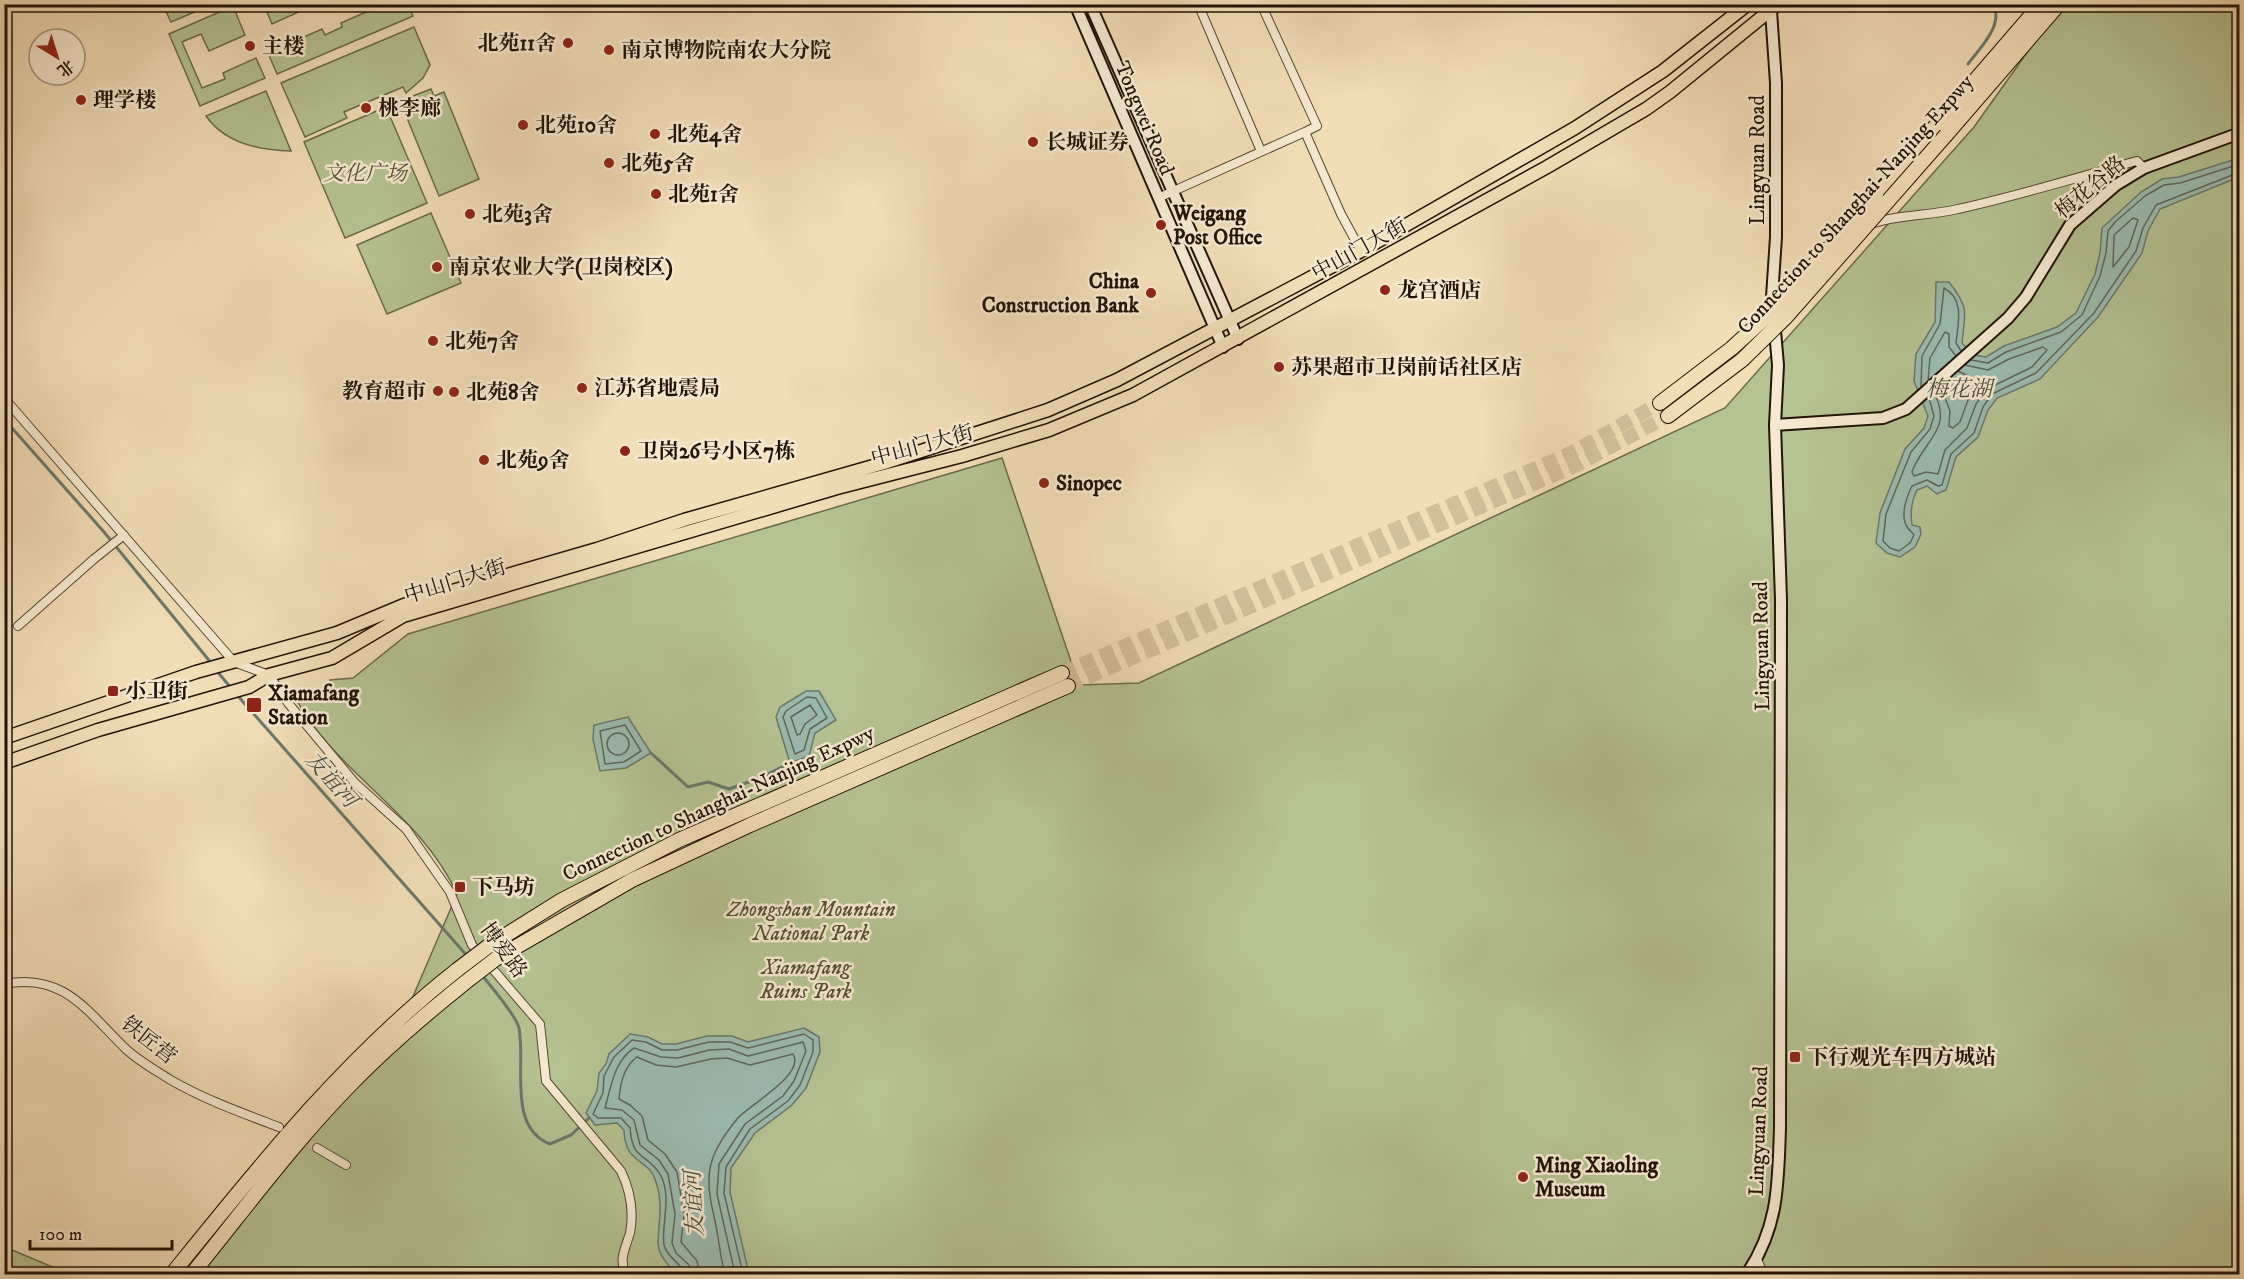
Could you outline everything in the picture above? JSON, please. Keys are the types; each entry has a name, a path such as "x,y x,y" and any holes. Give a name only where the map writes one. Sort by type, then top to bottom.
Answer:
{"highway":[{"name":"Connection to Shanghai-Nanjing Expwy","path":"1660,404 1732,348 1777,307 2041,4"},
{"name":"Connection to Shanghai-Nanjing Expwy","path":"1668,416 1742,360 1786,317 2059,4"},
{"name":"Connection to Shanghai-Nanjing Expwy","path":"172,1275 268,1156 335,1080 388,1028 462,975 497,958 632,880 1065,679 679,840 562,900 490,945 462,975 401,1036 350,1084 293,1149 192,1275"}],"main road":[{"name":"中山门大街","path":"4,738 196,672 337,633 404,604 995,429 1048,410 1117,380 1361,251 1639,88 1748,4"},
{"name":"中山门大街","path":"4,763 98,730 249,687 270,675 332,658 403,616 837,488 962,456 1049,430 1133,395 1238,339 1646,109 1670,93 1771,7"}],"street":[{"name":"Tongwei Road","path":"1075,4 1223,347"},
{"path":"1090,4 1238,339"},
{"path":"1198,4 1261,151"},
{"path":"1158,198 1317,126 1261,4"},
{"name":"Lingyuan Road","path":"1748,1275 1767,1240 1778,1198 1780,1128 1781,696 1775,425 1778,365 1772,297 1776,237 1776,82 1771,7"},
{"path":"1305,132 1341,214 1361,251"},
{"name":"梅花谷路","path":"1775,425 1883,418 1915,403 1979,345 2026,297 2070,225 2116,185 2144,168 2240,132"},
{"path":"1772,297 1807,292 1868,225 1887,218 1909,218 1958,209 2137,161 2144,168"},
{"path":"4,398 122,538 234,662 270,675"},
{"path":"18,626 122,538"},
{"name":"博爱路","path":"270,675 288,703 355,783 406,829 450,892 472,945 540,1024 546,1081 621,1171 630,1194 630,1232 622,1259 626,1275"},
{"name":"铁匠营","path":"4,984 43,982 71,996 130,1053 171,1080 225,1106 279,1127"},
{"path":"317,1148 346,1165"},
{"path":"1757,1259 1763,1275"}],"green space":[{"path":"163,5 211,5 171,22"},
{"path":"264,5 309,5 310,7 272,24"},
{"path":"382,5 408,5 413,16 277,74 268,53 322,29 325,35 342,27 341,23"},
{"name":"Zhongshan Mountain National Park","path":"2061,5 2239,5 2239,1274 194,1274 393,1043 457,894 442,866 423,841 333,750 296,699 332,688 330,680 353,678 408,634 1002,458 1079,685 1139,683 1725,408 1974,127"},
{"path":"233,6 245,35 209,51 201,34 182,42 202,88 225,79 223,73 256,58 265,78 200,106 169,34"},
{"path":"414,27 430,65 423,78 406,93 403,87 344,112 347,118 305,137 281,83"},
{"path":"431,89 434,96 444,92 479,179 439,196 400,101"},
{"path":"266,91 291,151 244,144 223,133 206,116"},
{"name":"文化广场","path":"386,107 427,203 345,238 304,142"},
{"path":"431,213 461,283 387,314 357,245"},
{"path":"5,1247 69,1274 5,1274"}],"water":[{"name":"梅花湖","path":"2239,158 2239,177 2160,209 2148,231 2142,253 2098,317 2040,379 1997,398 1988,410 1978,437 1956,457 1946,490 1937,494 1927,486 1917,490 1912,503 1911,520 1912,525 1920,527 1921,534 1915,547 1900,557 1887,553 1876,543 1880,513 1905,449 1924,428 1928,416 1914,381 1916,354 1935,322 1936,282 1949,282 1963,305 1965,317 1962,343 1974,355 1986,357 2004,346 2057,327 2076,313 2095,274 2102,228 2141,192 2162,179 2179,177"},
{"path":"806,691 819,691 836,720 815,733 809,756 790,763 776,717 780,707"},
{"path":"628,717 651,753 626,768 600,771 593,739 594,725"},
{"path":"804,1028 819,1037 820,1052 806,1088 792,1105 755,1133 731,1168 730,1192 749,1274 703,1276 676,1272 668,1265 659,1251 659,1197 653,1174 628,1150 624,1130 617,1123 595,1125 586,1113 597,1091 599,1073 606,1064 609,1054 630,1034 648,1037 662,1044 676,1044 707,1036 732,1036 748,1042"}],"waterway":[{"path":"1968,64 1993,27 1996,19 1992,4"},
{"name":"友谊河","path":"4,419 104,532 212,664"},
{"name":"友谊河","path":"216,670 231,688"},
{"name":"友谊河","path":"237,695 469,958"},
{"path":"651,753 688,787 708,782 729,789 760,778 790,763"},
{"name":"友谊河","path":"482,975 508,1009 519,1028 521,1094 528,1124 537,1136 550,1144 571,1135 589,1118"}],"tunnel":[{"path":"1062,673 1571,453 1660,403"},
{"path":"1068,686 1577,465 1668,416"},
{"path":"299,1138 317,1148"}],"place":[{"name":"北苑11舍","path":"568,43"},
{"name":"主楼","path":"250,46"},
{"name":"南京博物院南农大分院","path":"609,50"},
{"name":"理学楼","path":"81,100"},
{"name":"桃李廊","path":"366,108"},
{"name":"北苑10舍","path":"523,125"},
{"name":"北苑4舍","path":"655,134"},
{"name":"长城证券","path":"1033,142"},
{"name":"北苑5舍","path":"609,163"},
{"name":"北苑1舍","path":"656,194"},
{"name":"北苑3舍","path":"470,214"},
{"name":"Weigang Post Office","path":"1161,225"},
{"name":"南京农业大学(卫岗校区)","path":"437,267"},
{"name":"龙宫酒店","path":"1385,290"},
{"name":"China Construction Bank","path":"1151,293"},
{"name":"北苑7舍","path":"433,341"},
{"name":"苏果超市卫岗前话社区店","path":"1279,367"},
{"name":"江苏省地震局","path":"582,388"},
{"name":"教育超市","path":"438,391"},
{"name":"北苑8舍","path":"454,392"},
{"name":"卫岗26号小区7栋","path":"625,451"},
{"name":"北苑9舍","path":"484,460"},
{"name":"Sinopec","path":"1044,483"},
{"name":"小卫街","path":"113,691"},
{"name":"Xiamafang Station","path":"254,705"},
{"name":"下马坊","path":"460,887"},
{"name":"下行观光车四方城站","path":"1795,1057"},
{"name":"Ming Xiaoling Museum","path":"1523,1177"}],"park label":[{"name":"Xiamafang Ruins Park","path":"806,979"}]}
